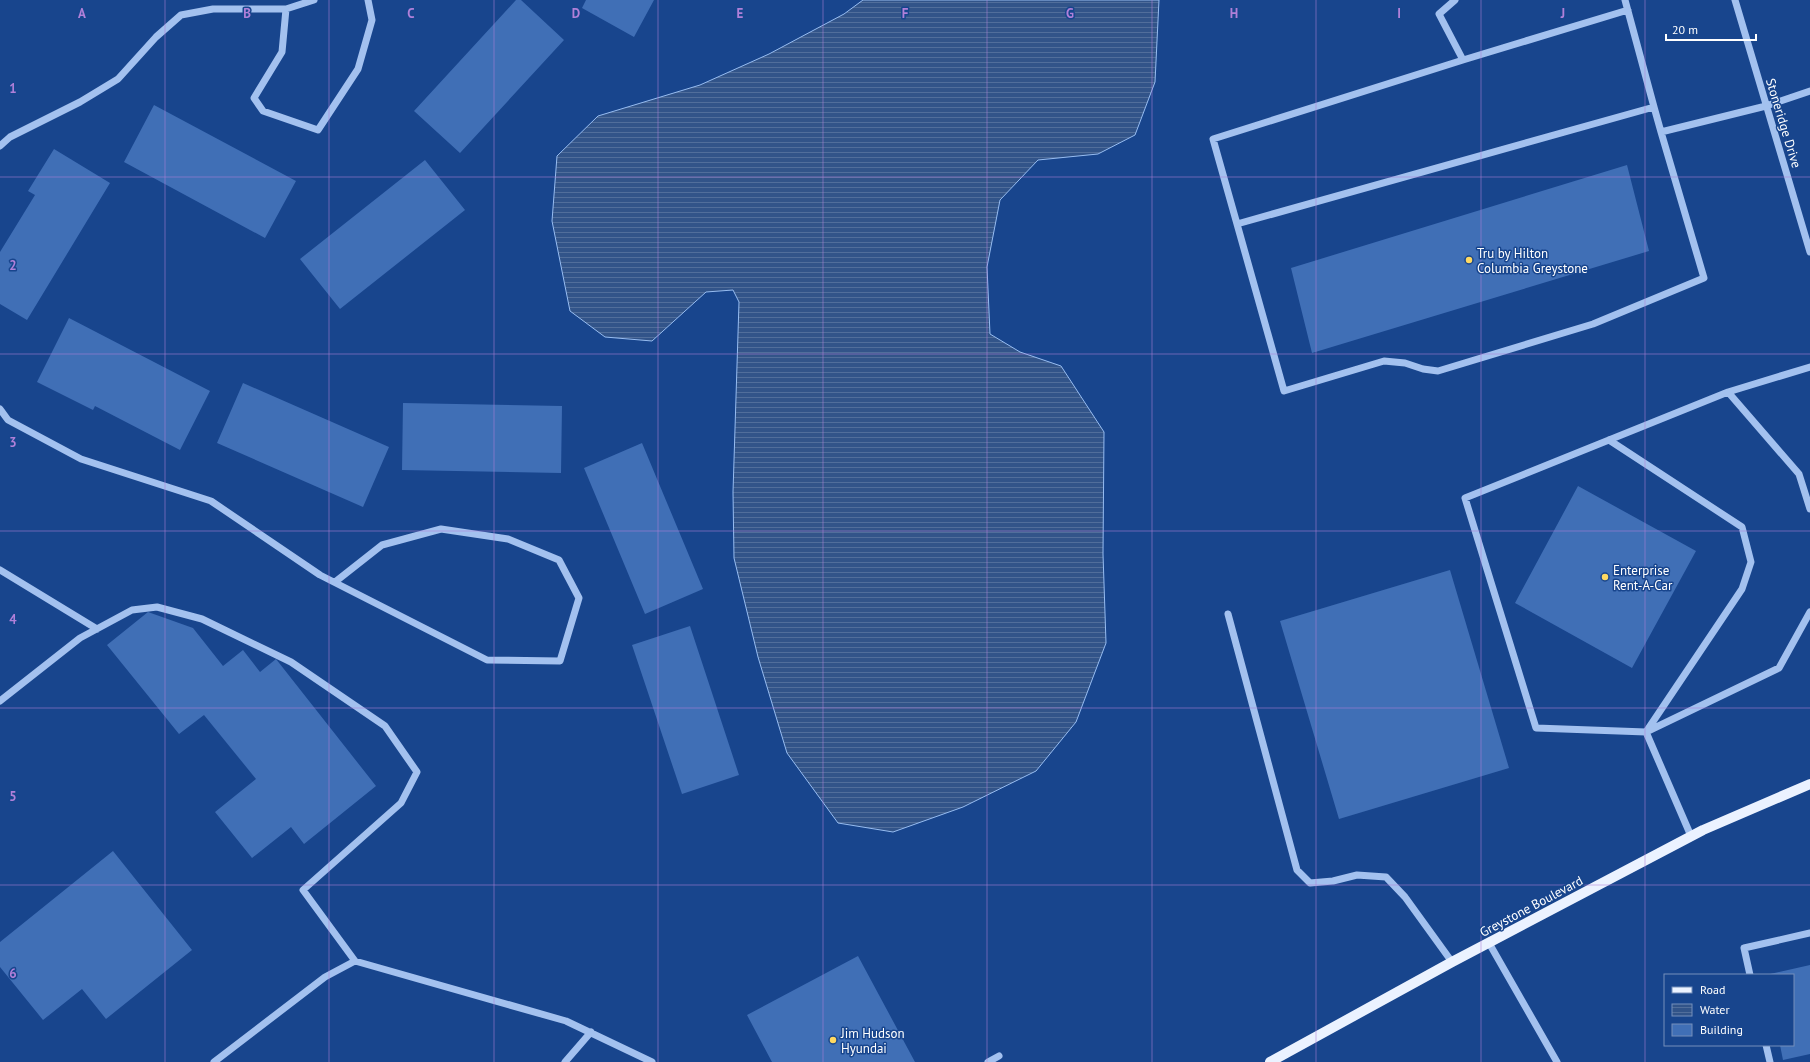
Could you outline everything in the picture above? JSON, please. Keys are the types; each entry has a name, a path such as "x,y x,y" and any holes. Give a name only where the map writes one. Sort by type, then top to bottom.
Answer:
{"main road":[{"name":"Greystone Boulevard","path":"1270,1062 1452,962 1691,836 1810,784"}],"street":[{"path":"0,146 10,137 80,102 118,79 156,37 181,15 213,9 286,9 314,0"},
{"path":"286,9 282,52 254,98 263,110 318,130 358,69 372,20 368,0"},
{"path":"1455,0 1438,14 1463,60"},
{"path":"1625,0 1628,10 1654,107 1660,132 1704,278 1593,324 1438,371 1423,369 1405,363 1384,360 1284,391 1213,139 1463,60 1628,10"},
{"name":"Stoneridge Drive","path":"1734,0 1810,252"},
{"path":"1660,132 1766,106 1810,91"},
{"path":"1237,224 1654,107"},
{"path":"1810,367 1728,392 1465,498 1536,728 1646,732 1779,668 1810,612"},
{"path":"1728,392 1799,474 1810,509"},
{"path":"0,409 8,420 81,459 211,501 320,575 486,660 560,660 579,598 559,560 508,539 441,529 382,545 335,582"},
{"path":"1609,440 1742,527 1751,562 1742,589 1646,732"},
{"path":"0,570 97,629"},
{"path":"0,702 80,638 132,610 157,606 202,619 291,662 385,726 417,772 401,804 303,890 354,961 566,1021 652,1062"},
{"path":"1228,614 1297,870 1310,883 1333,881 1357,875 1386,877 1405,897 1452,962"},
{"path":"1646,732 1691,836"},
{"path":"1750,974 1744,948 1810,933"},
{"path":"1489,943 1557,1062"},
{"path":"214,1062 325,977 354,961"},
{"path":"565,1062 591,1032"},
{"path":"1766,1046 1770,1062"},
{"path":"988,1062 999,1056"}],"water":[{"path":"863,0 1159,0 1155,82 1135,135 1098,154 1038,160 1000,200 987,267 990,334 1020,352 1061,366 1104,432 1103,554 1106,643 1076,722 1036,771 963,807 893,832 838,823 787,753 758,657 734,558 733,492 739,302 733,290 706,292 652,341 605,337 570,311 552,221 557,156 598,116 700,85 769,54 844,14"}],"building":[{"path":"516,0 521,0 564,40 460,153 414,111"},
{"path":"586,0 654,0 634,37 582,8"},
{"path":"154,105 296,181 265,238 124,162"},
{"path":"54,149 110,183 27,320 0,304 0,252 35,195 28,191"},
{"path":"425,160 465,210 340,309 300,259"},
{"name":"Tru by Hilton Columbia Greystone","path":"1627,165 1649,251 1312,353 1291,268"},
{"path":"69,318 210,391 180,450 95,406 93,410 37,382"},
{"path":"243,383 389,447 363,507 217,443"},
{"path":"403,403 562,406 561,473 402,470"},
{"path":"642,443 703,589 645,614 584,468"},
{"name":"Enterprise Rent-A-Car","path":"1578,486 1696,551 1632,668 1515,603"},
{"path":"1450,570 1509,768 1339,819 1280,621"},
{"path":"148,612 193,628 223,666 243,650 260,672 276,659 376,786 304,844 291,827 252,858 215,812 256,779 204,715 179,734 107,645"},
{"path":"690,626 739,775 682,794 632,645"},
{"path":"113,851 192,950 106,1019 82,989 43,1020 0,967 0,942"},
{"path":"858,956 915,1062 772,1062 747,1015"},
{"path":"1810,965 1810,1054 1783,1060 1780,1046 1794,1046 1794,974 1770,974"}],"place":[{"name":"Tru by Hilton Columbia Greystone","path":"1469,260"},
{"name":"Enterprise Rent-A-Car","path":"1605,577"},
{"name":"Jim Hudson Hyundai","path":"833,1040"}]}
